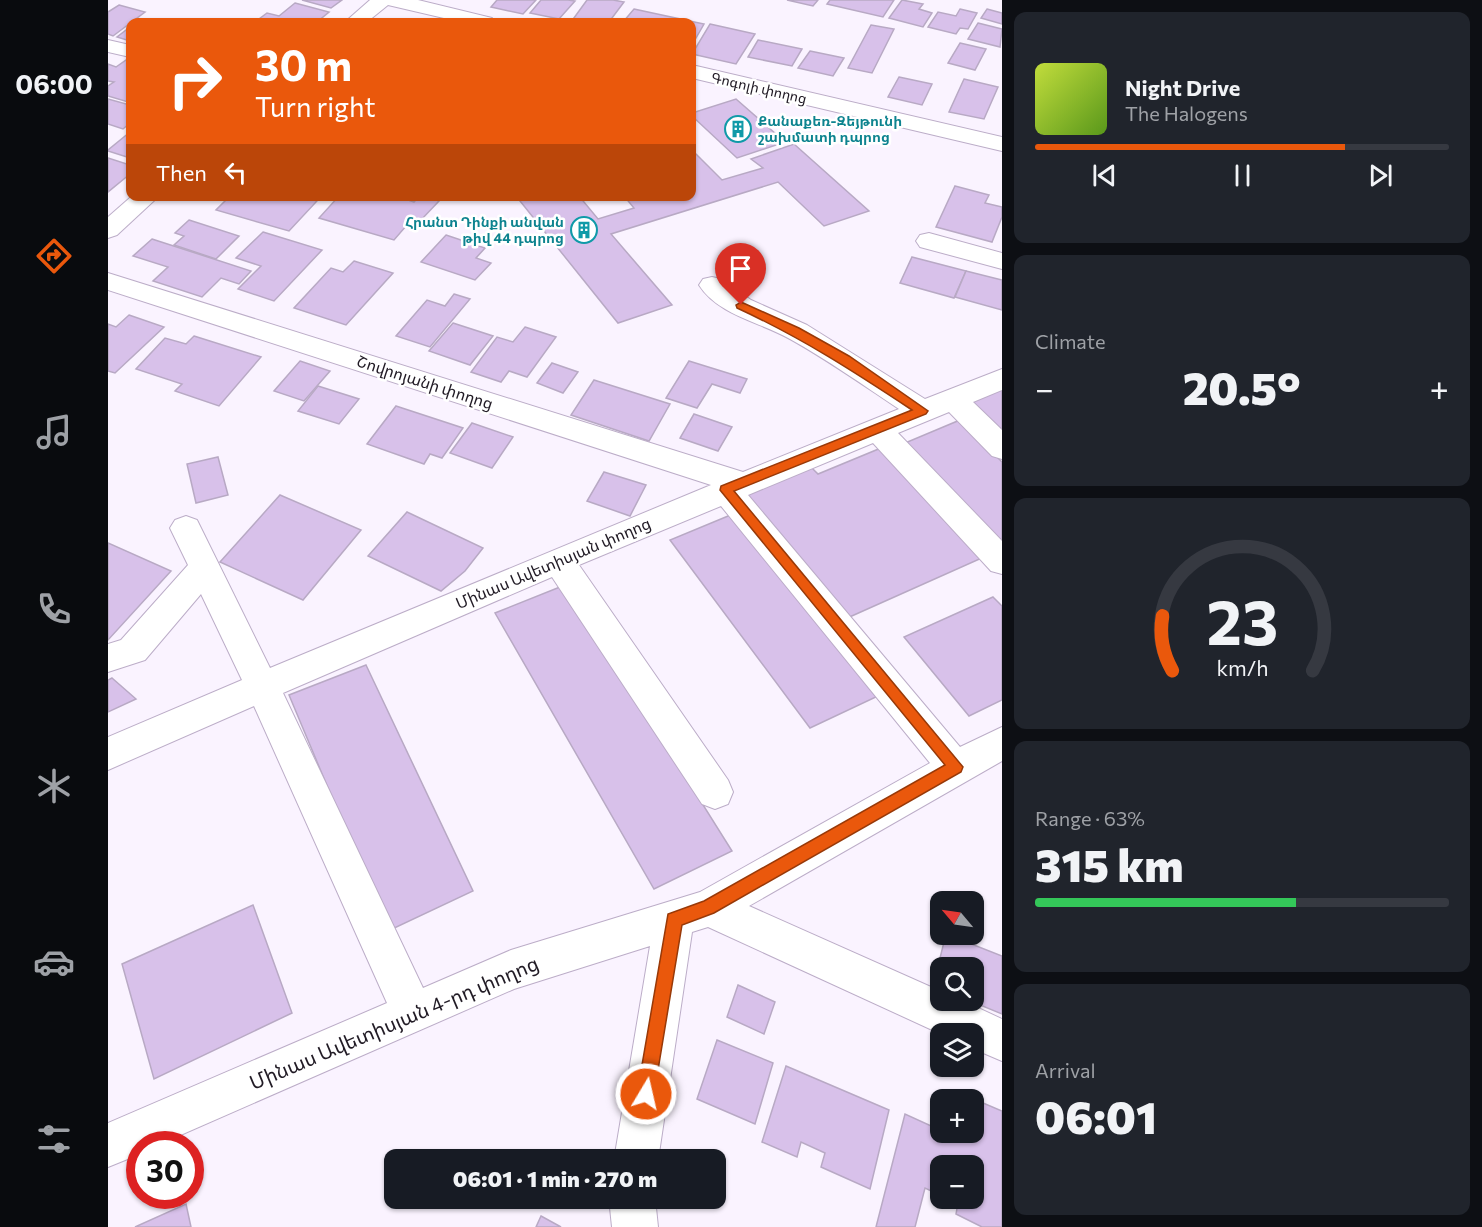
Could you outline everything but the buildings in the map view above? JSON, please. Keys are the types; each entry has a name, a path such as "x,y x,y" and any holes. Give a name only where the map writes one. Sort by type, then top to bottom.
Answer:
{"street":[{"path":"360,18 382,0"},
{"path":"392,0 468,18"},
{"path":"108,46 126,50"},
{"name":"Գոգոլի փողոց","path":"696,73 1002,144"},
{"path":"108,230 141,201"},
{"path":"929,241 1002,261"},
{"name":"Շովրոյանի փողոց","path":"108,281 734,486"},
{"path":"712,285 723,297 795,330 844,359 922,411"},
{"name":"Մինաս Ավետիսյան փողոց","path":"108,754 262,686 734,486 1002,379"},
{"path":"954,399 1002,448"},
{"path":"877,429 1002,562"},
{"path":"734,486 956,767"},
{"path":"186,528 262,686 413,1013"},
{"path":"559,561 715,792"},
{"path":"108,658 133,650 205,567"},
{"name":"Մինաս Ավետիսյան 4-րդ փողոց","path":"108,1145 511,970 691,913 1002,743"},
{"path":"638,1149 691,913 1002,1040"},
{"path":"633,1209 635,1227"}],"place":[{"name":"Քանաքեռ-Զեյթունի շախմատի դպրոց","path":"738,129"},
{"name":"Հրանտ Դինքի անվան թիվ 44 դպրոց","path":"584,230"}],"route":[{"path":"646,1094 674,919 709,908 956,767 726,490 922,411 844,359 795,330 741,305"}]}
